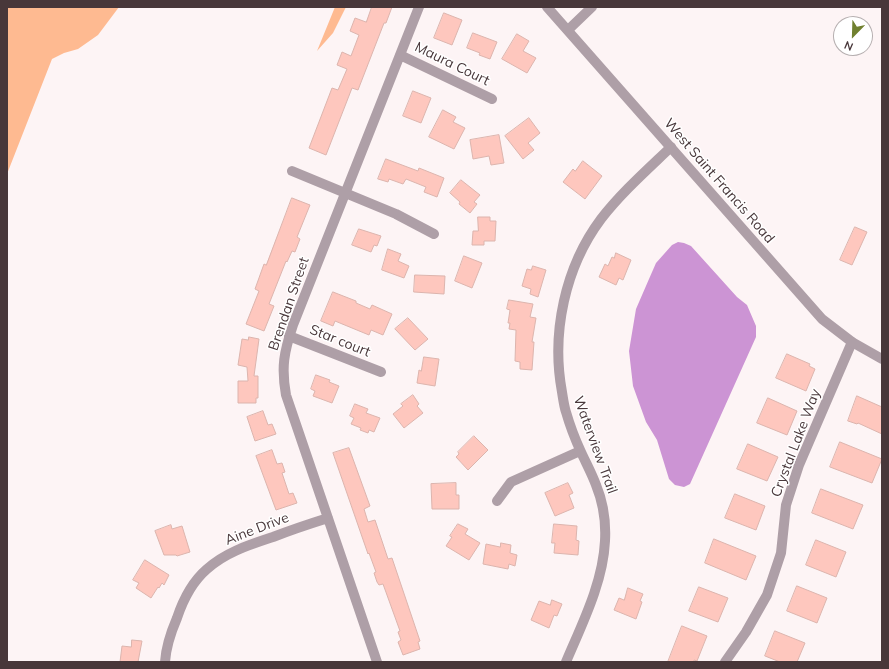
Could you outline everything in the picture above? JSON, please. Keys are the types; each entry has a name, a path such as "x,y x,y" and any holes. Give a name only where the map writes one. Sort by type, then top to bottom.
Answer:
{"street":[{"name":"Brendan Street","path":"377,662 286,395 283,357 289,336 419,7"},
{"name":"West Saint Francis Road","path":"547,7 822,319 852,342 882,359"},
{"path":"568,30 592,7"},
{"name":"Maura Court","path":"400,55 492,99"},
{"name":"Waterview Trail","path":"566,662 594,591 603,558 605,541 601,502 596,485 580,451 565,411 560,379 558,349 561,320 568,285 581,253 601,220 622,195 670,147"},
{"path":"292,171 396,214 434,234"},
{"name":"Star court","path":"289,336 381,372"},
{"name":"Crystal Lake Way","path":"725,662 746,632 767,595 781,554 786,505 799,465 852,342"},
{"path":"497,501 511,482 580,451"},
{"name":"Aine Drive","path":"165,662 170,636 178,614 192,587 206,569 229,553 328,518"}],"shaded area":[{"path":"7,7 119,7 98,35 78,49 64,53 52,59 7,174"},
{"path":"335,7 346,7 333,33 317,51"},
{"path":"678,242 691,246 737,297 747,305 756,326 756,337 690,484 684,487 675,485 669,479 657,440 646,422 633,386 629,351 636,309 656,263 672,245"}],"building":[{"path":"372,7 392,7 386,23 384,23 358,90 352,88 326,155 309,148 332,88 338,90 347,69 337,65 342,52 351,56 359,35 350,31 355,18 366,22"},
{"path":"444,13 462,20 452,45 434,38"},
{"path":"473,33 497,42 490,59 467,48"},
{"path":"517,34 529,41 523,51 536,58 527,73 502,59"},
{"path":"413,91 431,98 421,123 403,116"},
{"path":"443,110 456,117 453,122 465,128 454,149 429,137"},
{"path":"529,118 540,133 528,143 534,150 523,159 505,136"},
{"path":"499,135 504,163 491,165 489,156 473,159 470,140"},
{"path":"386,159 418,171 419,168 444,178 437,197 424,192 426,187 406,179 403,184 389,179 388,182 378,179"},
{"path":"583,161 602,176 585,199 563,182 573,169 575,171"},
{"path":"461,180 480,195 474,202 477,204 470,213 459,204 460,202 450,193"},
{"path":"292,198 310,205 297,237 300,239 295,252 292,251 287,262 286,261 269,304 274,306 264,331 246,324 259,291 255,289 264,264 266,265"},
{"path":"478,217 490,217 490,221 496,221 495,241 484,241 484,245 472,245 473,231 478,231"},
{"path":"855,227 867,232 852,265 840,260"},
{"path":"359,229 381,236 377,246 374,245 371,252 352,245"},
{"path":"388,249 401,254 398,261 409,266 404,278 382,270"},
{"path":"616,253 631,260 623,280 619,278 616,285 599,277 605,264 608,266 612,257 614,258"},
{"path":"464,256 482,263 472,288 455,281"},
{"path":"533,266 546,270 538,297 530,294 531,289 522,286 527,269 531,270"},
{"path":"415,275 445,276 444,294 414,292"},
{"path":"333,292 356,301 356,303 370,309 372,305 392,314 383,335 371,330 369,335 335,321 333,326 321,321"},
{"path":"509,300 533,304 530,317 536,318 532,342 534,342 532,370 520,369 520,362 515,361 516,330 509,329 510,323 508,323 510,310 507,309"},
{"path":"408,318 428,339 415,350 395,329"},
{"path":"249,337 259,339 254,376 258,376 258,398 256,398 256,403 238,403 238,381 248,381 247,367 238,365 242,339 248,340"},
{"path":"787,354 810,364 809,366 815,369 806,391 776,378"},
{"path":"424,357 439,359 435,386 417,383 419,370 421,371"},
{"path":"316,375 330,380 329,382 339,386 332,403 313,396 315,391 311,389"},
{"path":"413,395 419,404 417,406 423,413 404,428 393,414 403,406 401,404"},
{"path":"857,396 882,407 882,434 858,423 848,421"},
{"path":"768,398 797,411 787,435 757,423"},
{"path":"355,404 368,409 366,413 380,418 374,432 369,430 368,433 351,424 354,418 350,416"},
{"path":"263,411 268,425 272,424 276,434 255,441 247,417"},
{"path":"474,436 488,450 468,470 456,457 459,454 458,452"},
{"path":"840,442 882,459 872,483 830,467"},
{"path":"748,444 778,457 767,481 737,469"},
{"path":"349,448 370,506 364,509 368,522 375,520 388,559 392,558 420,641 418,642 420,649 403,655 398,642 401,640 398,632 400,631 383,584 379,585 377,582 374,573 376,572 369,553 368,554 333,453"},
{"path":"272,450 277,464 282,463 285,472 282,473 289,494 293,493 297,503 276,510 256,456"},
{"path":"456,483 456,495 459,495 459,509 432,509 431,484"},
{"path":"568,483 573,493 569,495 574,508 555,516 545,493"},
{"path":"821,489 863,505 853,529 812,513"},
{"path":"735,494 765,506 756,530 725,518"},
{"path":"458,524 468,529 465,534 480,543 469,560 446,546 452,537 450,536"},
{"path":"554,524 577,526 576,540 579,541 578,555 554,553 555,543 552,543"},
{"path":"171,525 172,529 182,526 190,552 177,556 164,555 155,531"},
{"path":"714,539 756,556 746,580 705,563"},
{"path":"816,540 846,552 836,577 806,565"},
{"path":"501,543 511,545 510,553 517,555 515,566 509,564 508,569 483,564 486,544 500,547"},
{"path":"145,560 169,575 164,585 162,583 159,588 158,587 151,598 136,588 139,583 133,580"},
{"path":"797,586 827,598 817,623 787,611"},
{"path":"699,587 728,598 718,622 689,611"},
{"path":"628,588 643,594 636,619 614,610 619,598 624,600"},
{"path":"552,600 562,604 557,616 554,615 549,628 531,620 539,601 550,605"},
{"path":"682,626 707,636 697,661 668,662"},
{"path":"775,631 805,643 797,662 780,662 765,656"},
{"path":"132,640 142,641 138,662 120,662 122,646 131,647"}]}
